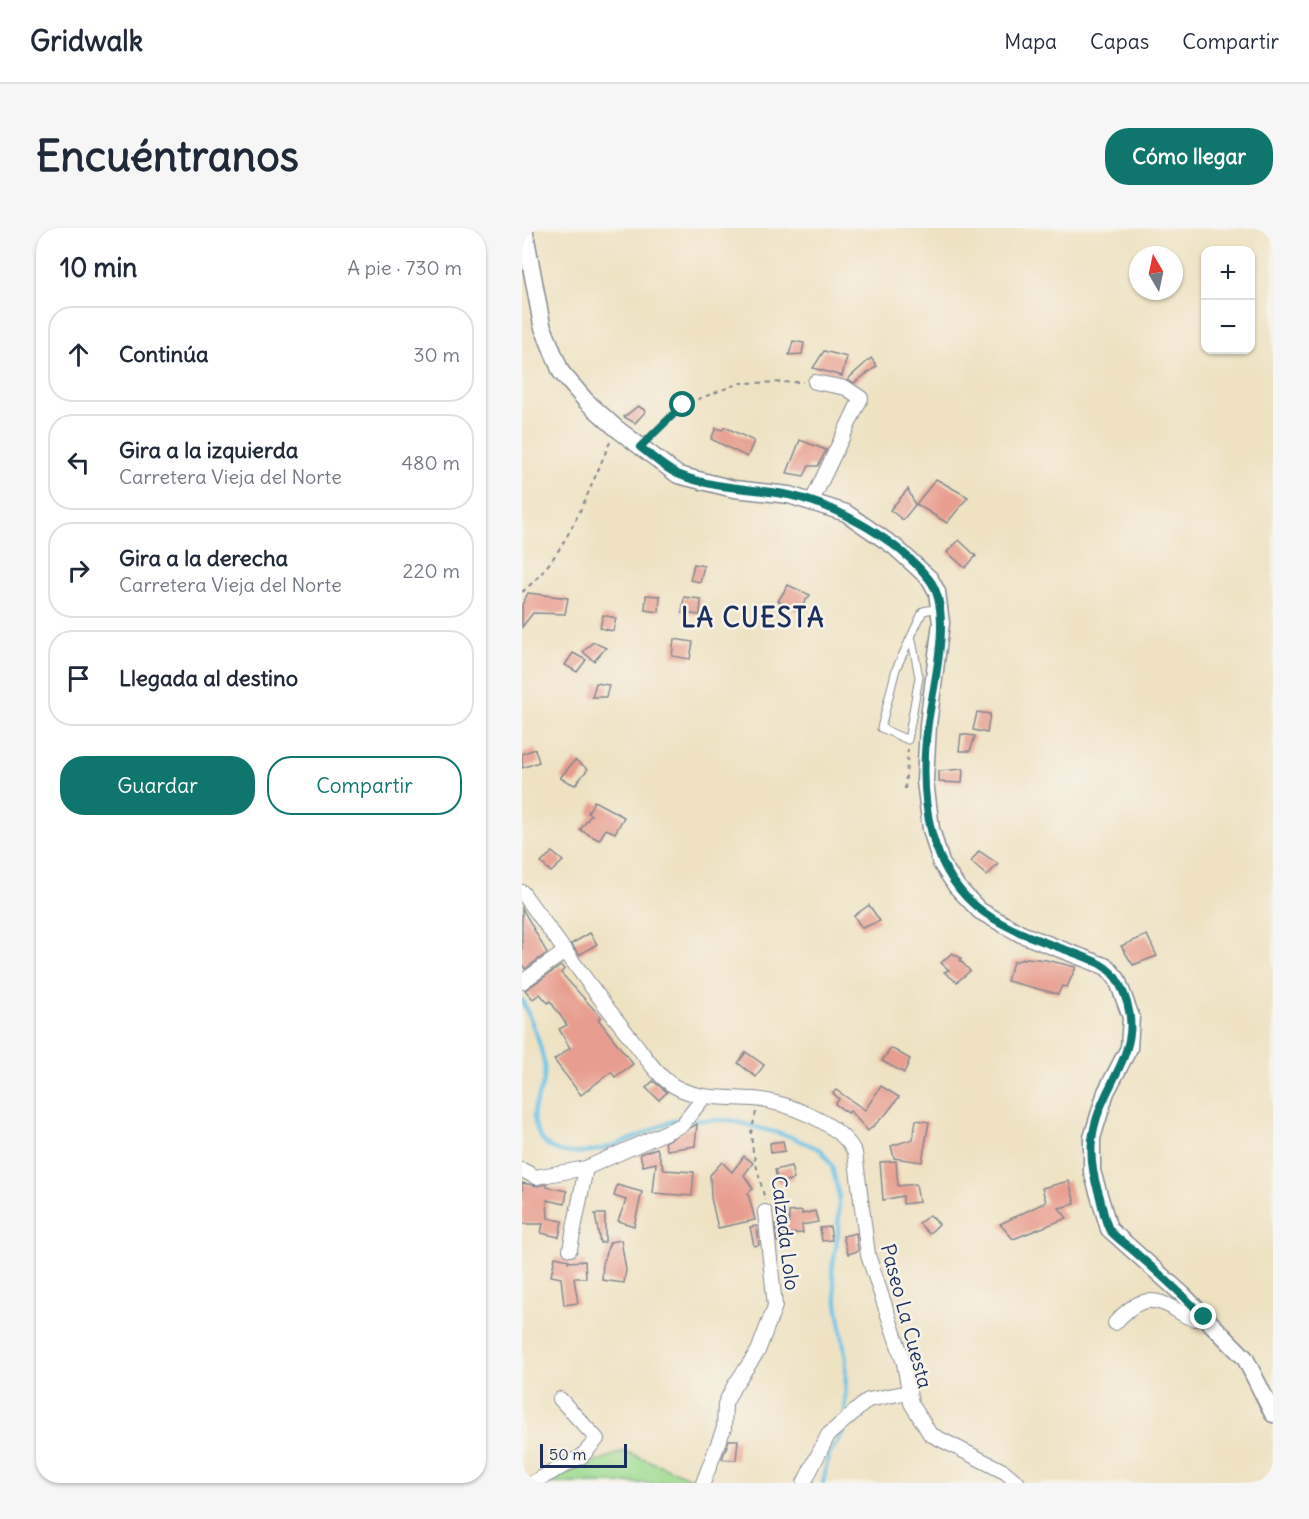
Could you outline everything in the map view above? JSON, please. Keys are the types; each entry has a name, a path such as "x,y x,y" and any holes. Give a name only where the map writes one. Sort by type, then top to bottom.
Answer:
{"street":[{"path":"524,228 542,325 561,372 586,401 616,428 678,475 734,489 789,495 846,513 895,547 930,579 937,592 941,623 928,725 925,781 931,829 941,863 957,887 980,911 1020,934 1107,967 1117,980 1131,1017 1129,1048 1106,1092 1092,1138 1092,1171 1109,1229 1245,1358 1273,1414"},
{"path":"811,502 861,398 846,388 815,382"},
{"name":"Paseo La Cuesta","path":"522,892 650,1063 672,1085 704,1097 757,1099 799,1112 829,1125 849,1141 855,1153 868,1255 904,1363 911,1402 930,1434 1005,1472 1018,1483"},
{"path":"522,982 566,951"},
{"path":"522,1170 536,1177 586,1168 682,1125 704,1097"},
{"path":"570,1249 586,1168"},
{"name":"Calzada Lolo","path":"703,1483 724,1428 725,1404 734,1386 758,1351 775,1306 765,1212"},
{"path":"1115,1323 1136,1303 1151,1300 1170,1306 1194,1319 1204,1317"},
{"path":"804,1483 828,1435 868,1400 909,1392"},
{"path":"532,1483 582,1456 597,1439 560,1399"}],"lane":[{"path":"912,640 918,677 908,740 881,728 897,669 912,640 922,612 939,608"}],"path":[{"path":"640,447 683,405 740,383 815,382"},
{"path":"522,592 551,560 580,509 616,428"},
{"path":"905,789 908,740"},
{"name":"Calzada Lolo","path":"756,1116 752,1129 753,1152 765,1193 765,1212"}],"green space":[{"path":"624,1451 697,1480 694,1483 542,1483"}],"building":[{"path":"793,341 804,343 802,354 789,355"},
{"path":"824,351 847,357 842,376 813,368"},
{"path":"871,358 877,366 854,383 848,379"},
{"path":"638,406 646,411 635,423 624,417"},
{"path":"725,427 754,441 747,457 711,439 716,428 722,430"},
{"path":"800,440 826,450 818,466 809,466 804,476 787,473"},
{"path":"936,479 968,497 947,523 916,504"},
{"path":"908,489 915,505 903,520 890,510"},
{"path":"959,540 976,556 965,568 947,552"},
{"path":"694,564 704,566 700,582 690,580"},
{"path":"788,585 810,595 798,611 778,601"},
{"path":"528,593 568,598 565,614 533,613 522,627 522,605"},
{"path":"646,595 660,596 659,612 645,610"},
{"path":"684,597 701,599 700,615 682,613"},
{"path":"603,615 616,618 613,631 600,628"},
{"path":"674,639 693,642 690,659 672,656"},
{"path":"593,642 606,648 594,661 583,652"},
{"path":"573,653 586,660 577,672 565,665"},
{"path":"596,683 609,685 606,697 592,697"},
{"path":"977,712 990,714 987,733 973,730"},
{"path":"961,734 975,736 970,751 959,751"},
{"path":"535,749 539,762 522,768 522,754"},
{"path":"575,760 588,769 575,785 560,778"},
{"path":"963,769 962,783 939,782 939,771"},
{"path":"594,801 624,817 615,833 606,829 599,840 580,830 591,815 588,813"},
{"path":"979,851 998,864 987,876 971,862"},
{"path":"552,852 563,861 551,872 541,863"},
{"path":"869,905 880,921 862,928 854,916"},
{"path":"522,908 547,953 525,969 522,964"},
{"path":"590,933 597,944 579,955 571,944"},
{"path":"1147,935 1157,956 1133,965 1121,946"},
{"path":"952,953 961,958 960,960 970,971 957,982 944,972 949,970 941,963"},
{"path":"1027,958 1076,967 1067,987 1062,986 1058,994 1007,981 1013,962"},
{"path":"561,966 564,969 561,973 601,1017 598,1019 633,1064 615,1077 611,1072 581,1095 554,1060 570,1048 559,1029 567,1025 550,1001 548,1003 540,994 533,999 525,990"},
{"path":"891,1048 910,1059 904,1073 882,1061"},
{"path":"746,1052 764,1065 756,1077 738,1063"},
{"path":"653,1081 667,1092 659,1100 646,1088"},
{"path":"881,1086 899,1097 886,1114 868,1131 850,1111 848,1113 835,1104 839,1099 833,1093 836,1090 865,1110"},
{"path":"916,1120 929,1122 922,1162 894,1158 891,1146 913,1139"},
{"path":"697,1124 695,1146 667,1150 665,1142"},
{"path":"783,1141 785,1151 771,1153 770,1143"},
{"path":"657,1148 664,1170 694,1172 692,1196 653,1193 656,1163 643,1166 640,1154"},
{"path":"744,1156 753,1163 744,1175 753,1189 748,1193 755,1220 718,1228 711,1198 710,1175 722,1162 732,1172"},
{"path":"896,1161 898,1186 916,1184 919,1202 903,1204 903,1196 883,1200 880,1162"},
{"path":"791,1166 794,1179 778,1183 775,1170"},
{"path":"1069,1181 1075,1204 1059,1208 1067,1218 1013,1239 1000,1224 1046,1202 1042,1188"},
{"path":"522,1183 537,1186 547,1184 547,1187 567,1191 565,1204 547,1200 548,1218 562,1221 559,1237 541,1233 543,1224 522,1224"},
{"path":"617,1185 642,1192 634,1226 618,1221 626,1200 614,1196"},
{"path":"802,1211 802,1214 815,1211 818,1222 802,1225 803,1233 782,1234 783,1241 777,1242 775,1224 789,1223 789,1212"},
{"path":"595,1214 605,1214 605,1242 600,1243"},
{"path":"930,1215 939,1224 929,1234 919,1223"},
{"path":"757,1226 759,1245 754,1246 750,1227"},
{"path":"830,1227 832,1240 822,1241 820,1228"},
{"path":"856,1233 858,1251 848,1254 843,1236"},
{"path":"621,1240 626,1270 624,1283 602,1280 603,1261 610,1242"},
{"path":"555,1257 569,1260 568,1262 585,1261 586,1278 574,1278 578,1303 564,1305 561,1278 551,1276"},
{"path":"729,1440 738,1440 736,1460 722,1459"}],"waterway":[{"path":"522,1000 544,1060 544,1079 534,1109 534,1118 541,1139 555,1150 573,1153 595,1151 639,1136 674,1120 682,1120"},
{"path":"692,1120 730,1120 789,1136 821,1150 832,1166 839,1196 838,1234 832,1270 846,1360 845,1412"},
{"path":"823,1483 828,1457 843,1432"}],"district":[{"name":"LA CUESTA","path":"753,617"}],"route":[{"path":"683,405 640,447 678,475 734,489 789,495 846,513 895,547 930,579 937,592 941,623 928,725 925,781 931,829 941,863 957,887 980,911 1020,934 1107,967 1117,980 1125,996 1131,1017 1129,1048 1106,1092 1092,1138 1092,1171 1109,1229 1182,1294 1204,1317"}]}
